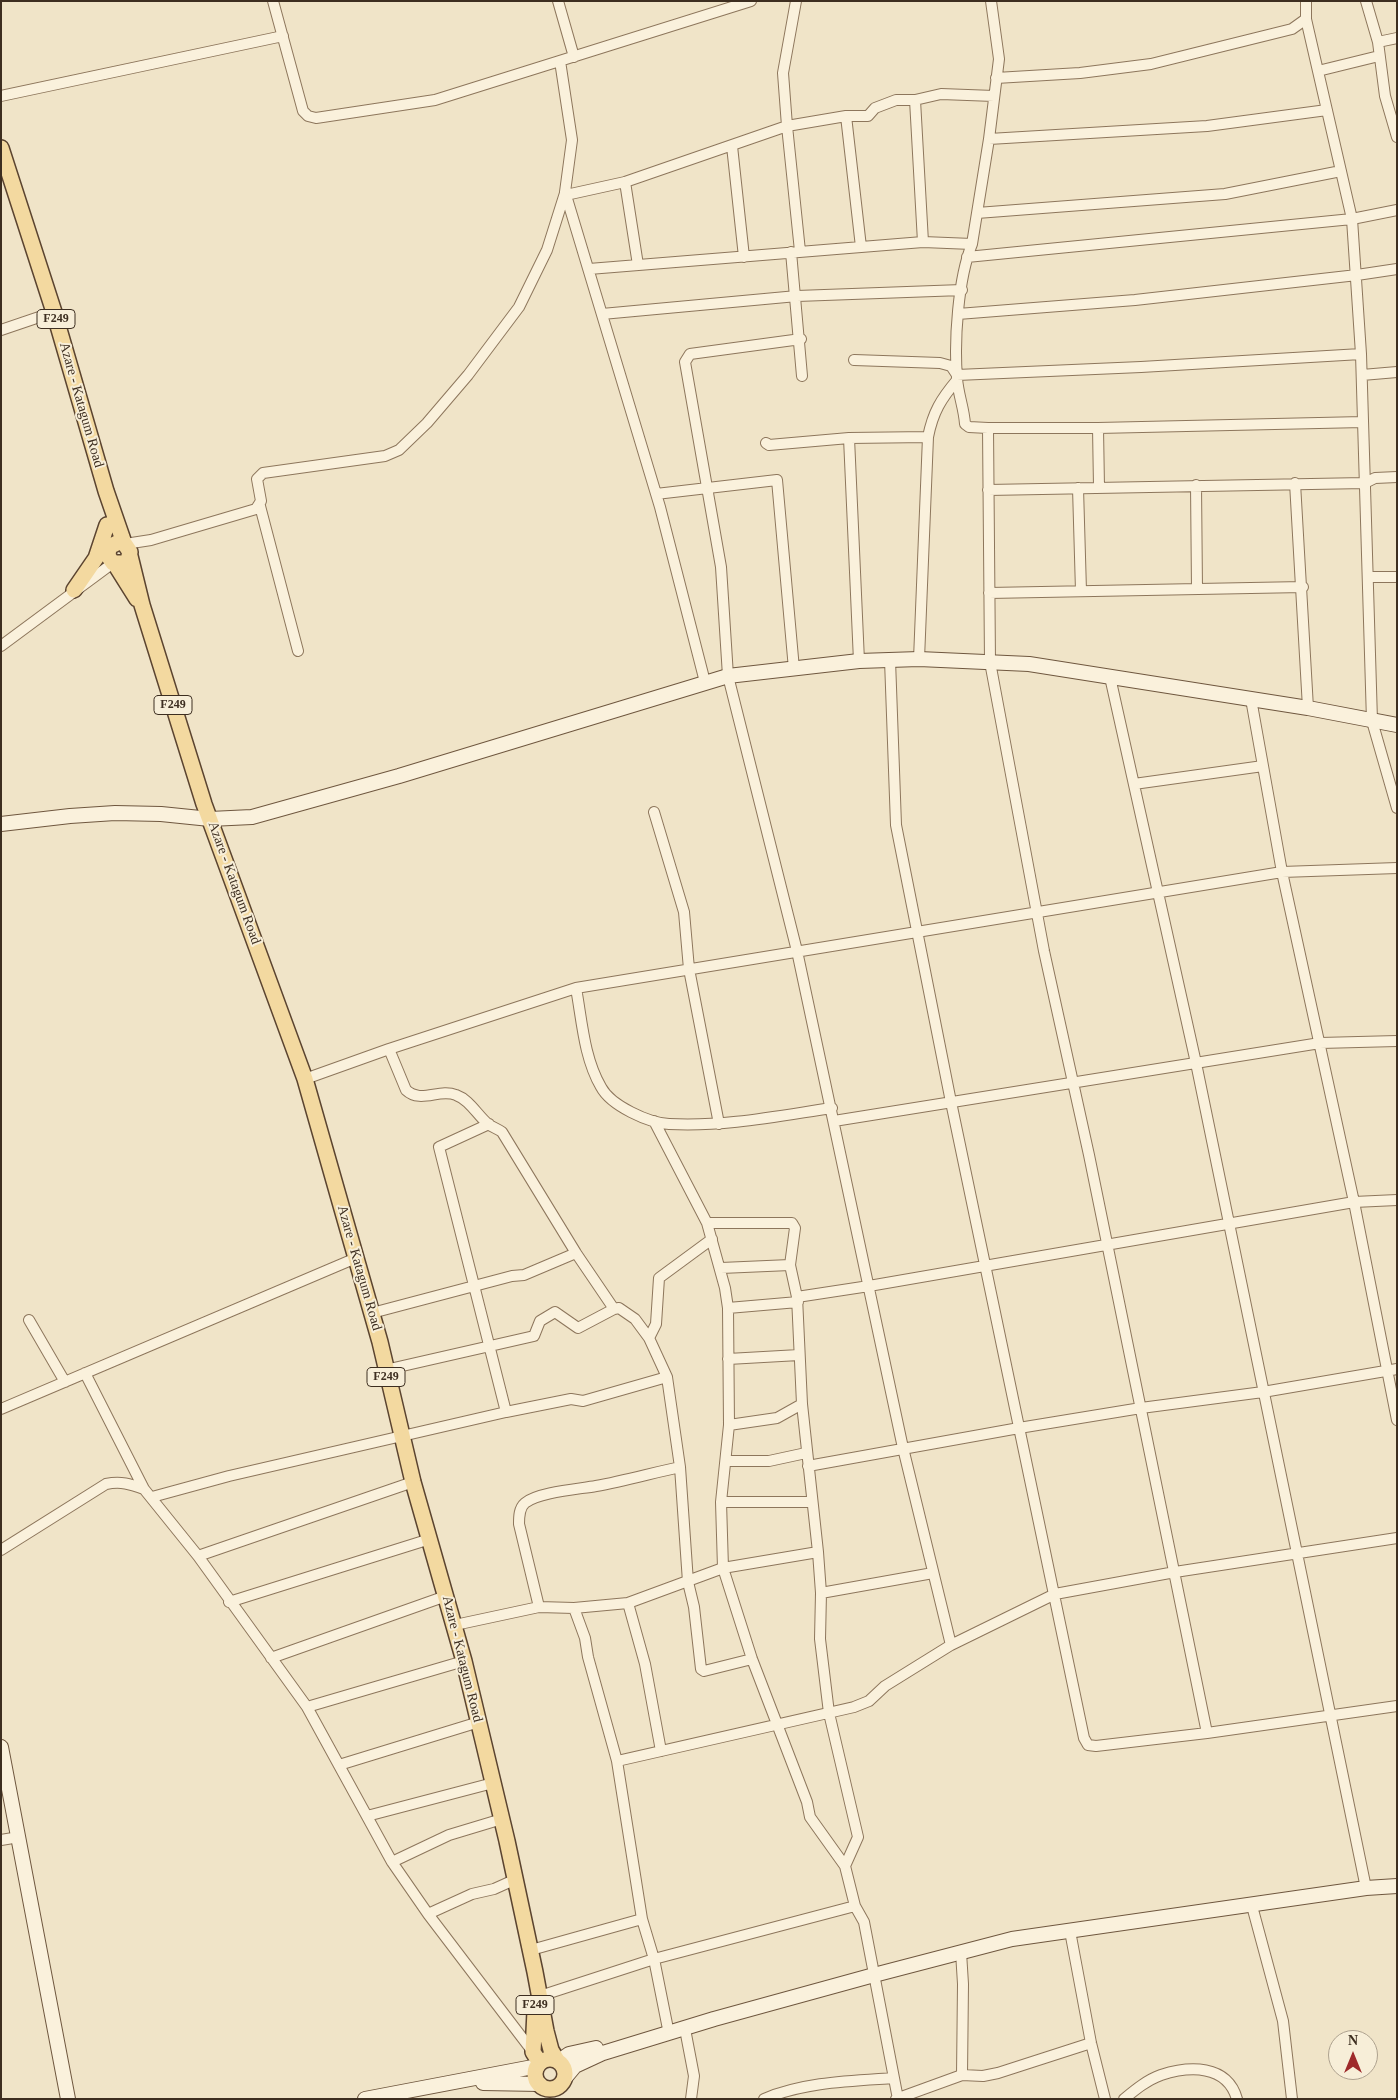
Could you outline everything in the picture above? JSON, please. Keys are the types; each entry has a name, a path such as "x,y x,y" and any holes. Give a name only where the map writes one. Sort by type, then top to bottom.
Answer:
{"main road":[{"name":"Azare - Katagum Road","path":"1,148 54,312 106,491 210,819 305,1079 372,1314 413,1482 455,1624 502,1819 549,2042 558,2061 564,2067 564,2080"},
{"name":"Azare - Katagum Road","path":"106,491 107,525 124,549"},
{"path":"74,590 96,558 107,525"},
{"name":"Azare - Katagum Road","path":"124,549 108,556 142,605"},
{"name":"Azare - Katagum Road","path":"530,1947 535,2014 536,2076 543,2090"},
{"path":"537,2060 549,2059 558,2061"},
{"path":"543,2090 555,2088 564,2080"},
{"path":"558,2099 564,2080"}],"street":[{"path":"273,1 303,111 308,116 316,118 435,100 751,1"},
{"path":"558,1 574,57"},
{"path":"796,1 783,72 796,252 802,376"},
{"path":"991,1 999,59 989,139 972,244 967,257 958,314 957,377 965,424 970,427 988,428 1098,428 1363,422"},
{"path":"1306,1 1306,19 1352,219 1362,375 1372,722 1397,808"},
{"path":"1366,1 1378,42 1385,96 1397,136"},
{"path":"996,78 1080,72 1151,64 1292,29 1306,19"},
{"path":"1,96 282,36"},
{"path":"1378,42 1397,38"},
{"path":"1318,71 1380,56"},
{"path":"298,651 260,506 261,501 256,479 263,473 385,456 399,450 427,422 468,375 519,307 547,250 566,194 572,140 560,61"},
{"path":"566,194 625,182 787,126 846,116 868,116 875,108 896,100 915,100 941,94 994,96"},
{"path":"1385,96 1397,95"},
{"path":"915,100 923,242"},
{"path":"989,139 1206,126 1327,110"},
{"path":"846,116 861,247"},
{"path":"732,146 744,257"},
{"path":"977,213 1225,194 1341,171"},
{"path":"625,182 638,265"},
{"path":"566,194 656,494 705,682"},
{"path":"967,257 1352,219 1397,210"},
{"path":"589,269 923,242 972,244"},
{"path":"958,314 1136,300 1397,269"},
{"path":"602,314 797,296 962,290"},
{"path":"1,330 54,312"},
{"path":"801,339 690,354 685,362 721,567 728,676 797,951 903,1448 951,1645"},
{"path":"957,377 1361,354"},
{"path":"854,360 940,363 951,366 957,377"},
{"path":"1362,375 1397,372"},
{"path":"919,660 928,437 931,420 941,400 957,377"},
{"path":"988,428 990,662 1037,912 1074,1083 1207,1733"},
{"path":"1098,428 1099,487"},
{"path":"766,442 769,444 849,438 928,437"},
{"path":"849,438 860,661"},
{"path":"988,490 1365,483 1375,478 1397,478"},
{"path":"656,494 777,480 794,669"},
{"path":"1295,483 1308,708"},
{"path":"1196,485 1197,589"},
{"path":"1078,488 1081,591"},
{"path":"124,549 256,509 260,506"},
{"path":"1,646 74,590 114,563"},
{"path":"1368,577 1397,577"},
{"path":"989,593 1302,587"},
{"path":"890,660 896,825 951,1102 1084,1738 1088,1745 1096,1746 1207,1733 1397,1706"},
{"path":"1,824 115,813 160,814 210,819 252,817 272,813 728,676 860,661 919,660 1029,664 1308,708 1372,722 1397,725"},
{"path":"1110,677 1196,1063 1366,1888"},
{"path":"1250,699 1282,872 1392,1369 1397,1420"},
{"path":"1134,784 1263,766"},
{"path":"654,812 684,912 689,969 719,1124"},
{"path":"305,1079 389,1049 576,988 1282,872 1397,868"},
{"path":"576,988 590,1063 601,1089 619,1107 668,1124 719,1124 832,1108"},
{"path":"834,1121 1320,1043 1397,1041"},
{"path":"389,1049 406,1090 411,1095 422,1097 439,1093 455,1095 464,1100 489,1124 502,1132 576,1253 614,1309"},
{"path":"654,1120 707,1223 721,1268 728,1308 728,1425 722,1502 723,1568 752,1660 807,1802 810,1818 845,1866 855,1906 864,1922 897,2099 962,2075 983,2076 998,2073 1091,2043"},
{"path":"489,1124 439,1147 506,1412"},
{"path":"728,1308 797,1299 1354,1202 1397,1200"},
{"path":"707,1223 792,1224 795,1228 790,1265 797,1299 806,1453 818,1552 821,1593 820,1639 829,1713 858,1837 845,1866"},
{"path":"649,1338 656,1324 659,1278 712,1239"},
{"path":"372,1314 512,1276 524,1275 576,1253"},
{"path":"1,1409 356,1258"},
{"path":"721,1268 790,1265"},
{"path":"385,1370 534,1336 540,1321 555,1312 578,1328 614,1309 619,1308 631,1315 649,1338 667,1378 680,1467 688,1582 694,1607 701,1669 704,1671 752,1660"},
{"path":"29,1320 65,1382"},
{"path":"728,1359 799,1355"},
{"path":"808,1466 1019,1428 1141,1408 1263,1392 1392,1369"},
{"path":"85,1373 144,1489 198,1556 229,1602 307,1707 392,1862 428,1914 537,2060 448,2085 366,2099"},
{"path":"152,1497 229,1476 506,1412 571,1399 583,1401 667,1378"},
{"path":"728,1425 777,1418 802,1404"},
{"path":"726,1461 769,1461 806,1453"},
{"path":"539,1607 519,1524 519,1513 524,1503 532,1499 579,1487 596,1486 680,1467"},
{"path":"125,1483 137,1476"},
{"path":"1,1550 106,1484 118,1482 144,1489"},
{"path":"198,1556 413,1482"},
{"path":"722,1502 812,1502"},
{"path":"617,1761 854,1707 869,1701 885,1686 951,1645 1055,1594 1175,1572 1397,1538"},
{"path":"229,1602 430,1539"},
{"path":"455,1624 539,1607 574,1608 628,1603 723,1568 818,1552"},
{"path":"821,1593 933,1572"},
{"path":"271,1658 446,1596"},
{"path":"628,1603 645,1664 661,1751"},
{"path":"574,1608 585,1638 588,1657 617,1761 642,1919 654,1959 668,2029"},
{"path":"307,1707 464,1661"},
{"path":"339,1765 479,1722"},
{"path":"1,1747 68,2099"},
{"path":"367,1816 493,1783"},
{"path":"392,1862 440,1839 502,1819"},
{"path":"1,1840 19,1837"},
{"path":"428,1914 472,1894 494,1890 514,1880"},
{"path":"558,2061 569,2054 714,2019 1012,1939 1252,1906 1366,1888 1397,1886"},
{"path":"540,1996 654,1959 855,1906"},
{"path":"1252,1906 1283,2021 1292,2099"},
{"path":"530,1947 642,1919"},
{"path":"1070,1931 1091,2043 1105,2099"},
{"path":"961,1952 963,1984 962,2075"},
{"path":"564,2080 575,2066 592,2057 714,2019"},
{"path":"685,2029 694,2076 691,2099"},
{"path":"1124,2099 1160,2075 1201,2069 1216,2072 1227,2080 1235,2091 1237,2099"},
{"path":"764,2099 782,2092 811,2086 894,2078"},
{"path":"448,2085 543,2090"}]}
